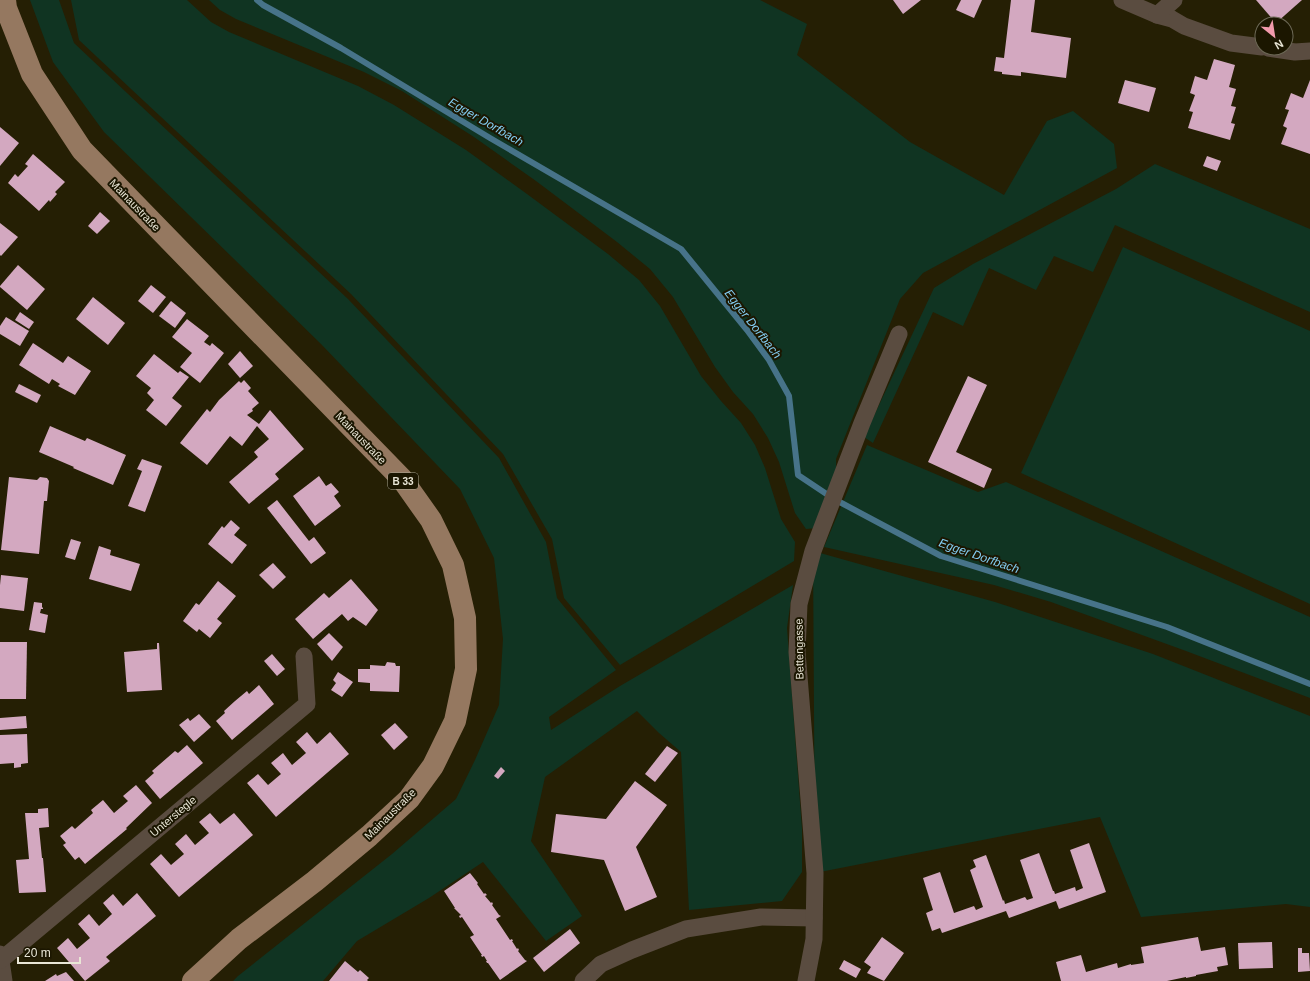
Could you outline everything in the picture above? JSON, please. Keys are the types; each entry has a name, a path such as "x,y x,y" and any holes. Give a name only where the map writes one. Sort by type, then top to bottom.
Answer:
{"main road":[{"name":"Mainaustraße","path":"4,0 32,74 82,150 402,479 431,520 453,565 465,618 466,669 454,721 433,766 409,799 369,836 315,881 239,939 193,981"}],"street":[{"path":"1122,0 1158,15 1172,19 1184,26 1232,43 1254,46"},
{"path":"1158,15 1174,0"},
{"path":"1294,52 1310,51"},
{"name":"Bettengasse","path":"806,981 814,939 815,873 797,652 798,604 813,551 862,423 899,334"},
{"name":"Unterstegle","path":"0,957 307,704 304,656"},
{"path":"583,981 601,964 686,929 762,916 814,918"},
{"path":"0,957 4,981"}],"green space":[{"path":"30,0 59,0 74,43 348,299 499,458 546,542 557,598 616,670 549,717 551,730 620,686 793,585 787,628 802,829 802,872 782,901 689,910 681,752 637,711 545,777 531,841 582,916 546,941 483,862 429,898 357,941 323,981 233,981 392,854 456,799 499,705 503,639 494,558 460,489 321,344 104,132 53,62"},
{"path":"71,0 187,0 211,22 229,32 358,86 394,105 466,150 608,254 639,280 660,306 701,376 741,423 755,445 765,468 781,519 795,542 794,561 620,665 564,598 552,539 503,454 351,294 79,40"},
{"path":"209,0 760,0 807,24 797,55 910,142 1004,195 1047,121 1073,111 1114,144 1117,168 923,273 900,299 836,459 836,479 817,528 806,529 795,513 779,462 768,438 753,414 733,392 715,367 673,297 650,269 617,242 536,181 474,137 402,91 364,72 236,19 220,10"},
{"path":"1155,164 1310,229 1310,312 1115,225 1093,272 1054,256 1036,290 989,268 963,326 933,312 873,443 864,437 934,288 973,264 1116,189"},
{"path":"1123,247 1310,331 1310,604 1021,473"},
{"path":"867,445 978,492 1006,482 1310,617 1310,698 1051,602 994,585 824,547"},
{"path":"813,551 995,602 1153,654 1310,716 1310,907 1286,904 1141,917 1100,817 815,873"}],"building":[{"path":"893,0 921,0 903,14"},
{"path":"961,0 982,0 974,18 956,10"},
{"path":"1011,0 1035,0 1031,32 1071,38 1066,78 1021,72 1021,76 1002,74 1002,72 994,71 996,57 1004,58"},
{"path":"1256,0 1302,0 1284,16 1270,16"},
{"path":"1214,59 1235,65 1229,87 1236,89 1231,106 1236,107 1231,123 1235,124 1230,140 1188,128 1193,112 1189,111 1195,95 1190,93 1195,76 1207,80"},
{"path":"1125,80 1156,88 1149,112 1118,103"},
{"path":"1310,80 1310,154 1281,144 1287,128 1283,126 1289,110 1285,109 1291,93 1303,98"},
{"path":"0,127 19,143 0,166"},
{"path":"33,154 65,182 55,192 57,194 50,202 49,200 39,211 8,183 15,174 18,177 28,166 25,164"},
{"path":"1207,156 1221,161 1217,171 1203,166"},
{"path":"100,212 110,221 97,234 88,226"},
{"path":"0,223 18,237 1,256 0,255"},
{"path":"18,265 45,289 27,310 0,287"},
{"path":"151,285 166,297 153,313 138,301"},
{"path":"93,297 125,323 108,345 76,319"},
{"path":"171,301 186,313 175,328 159,316"},
{"path":"20,312 34,322 29,329 15,320"},
{"path":"6,317 29,331 20,346 0,334 0,326"},
{"path":"187,319 209,336 204,342 210,346 212,343 224,353 200,383 180,367 192,353 172,337"},
{"path":"33,343 63,363 68,356 91,371 75,395 58,386 60,384 52,379 49,384 19,365"},
{"path":"240,351 253,366 240,378 228,364"},
{"path":"154,354 178,373 180,371 189,377 172,398 182,406 166,426 146,410 154,400 147,393 151,388 136,376"},
{"path":"968,376 987,385 956,452 992,469 984,488 928,462"},
{"path":"244,380 251,388 248,391 259,403 252,409 253,411 247,415 259,424 270,410 304,449 275,474 279,479 249,504 229,482 258,457 254,452 269,439 257,426 242,446 230,436 207,465 180,443 207,409 210,412 219,400 239,381 241,383"},
{"path":"19,384 41,395 37,403 15,392"},
{"path":"50,426 85,441 87,438 126,455 113,485 39,452"},
{"path":"142,459 162,466 145,512 128,506 142,471 137,469"},
{"path":"319,476 326,486 331,483 339,492 334,496 341,506 315,526 293,496"},
{"path":"9,477 37,480 40,477 47,478 49,481 47,501 44,501 39,554 1,550"},
{"path":"277,500 309,541 314,537 326,553 311,564 267,508"},
{"path":"231,520 240,528 234,535 247,545 232,564 208,544 222,526 224,528"},
{"path":"71,539 81,542 75,560 65,557"},
{"path":"99,546 111,550 110,555 140,564 131,591 89,579"},
{"path":"273,563 286,577 273,589 259,575"},
{"path":"1,575 28,578 24,611 0,608"},
{"path":"351,579 378,610 366,626 353,617 348,621 342,614 313,639 295,619 324,593 329,598"},
{"path":"218,581 236,596 217,619 222,623 210,638 199,629 197,632 183,621 196,603 199,605"},
{"path":"34,602 42,603 43,609 41,609 40,613 48,615 45,633 29,630"},
{"path":"329,633 343,647 332,661 317,644"},
{"path":"0,642 27,642 26,699 0,699"},
{"path":"157,643 159,643 162,690 127,692 124,652 157,649"},
{"path":"272,654 285,669 277,676 264,661"},
{"path":"387,662 395,663 396,666 400,666 399,692 370,691 370,683 358,682 358,669 370,669 370,665 385,666"},
{"path":"338,672 353,682 342,697 331,690 336,683 333,680"},
{"path":"259,685 274,704 232,740 216,721 235,701 247,691 249,694"},
{"path":"199,714 211,727 194,742 179,725 188,718 190,721"},
{"path":"26,716 27,728 0,730 0,718"},
{"path":"395,723 408,737 394,750 381,735"},
{"path":"307,732 317,744 330,732 349,754 276,817 247,783 258,774 268,785 281,774 271,763 283,753 292,765 306,753 296,742"},
{"path":"27,734 28,763 21,764 21,767 14,768 14,763 0,764 0,735"},
{"path":"187,745 203,763 160,799 145,781 154,773 152,771 175,751 178,753"},
{"path":"667,746 678,753 655,782 645,774"},
{"path":"501,767 505,771 498,779 494,776"},
{"path":"635,781 667,805 636,847 657,897 625,911 604,860 551,852 556,814 606,819"},
{"path":"136,785 152,803 126,828 127,829 85,864 79,857 75,860 63,845 66,843 60,836 72,826 75,829 93,813 91,810 103,800 114,813 128,801 123,796"},
{"path":"48,808 49,827 39,828 46,892 19,893 16,860 29,859 25,813 38,813 38,809"},
{"path":"210,813 220,824 234,813 253,835 179,897 150,864 161,854 171,865 184,854 175,844 186,834 195,845 209,833 199,822"},
{"path":"1089,843 1106,892 1059,909 1056,901 1009,918 1006,911 942,933 940,928 932,931 926,913 933,910 923,878 940,872 954,913 974,906 976,910 983,907 970,870 976,867 973,860 986,855 1005,904 1025,897 1027,900 1033,898 1020,860 1039,853 1055,894 1075,887 1076,891 1083,888 1070,850"},
{"path":"470,873 484,894 485,893 487,895 485,896 491,903 492,902 492,905 501,916 496,919 510,940 512,939 519,950 518,951 527,961 500,980 487,963 484,956 482,957 470,937 474,935 462,917 460,918 459,916 461,915 454,908 444,891"},
{"path":"137,893 156,916 106,957 110,961 85,981 57,948 68,938 77,949 90,938 78,924 89,914 99,926 112,914 103,903 113,894 123,906"},
{"path":"570,929 580,943 544,972 533,958"},
{"path":"882,937 904,953 884,981 867,973 871,967 864,962"},
{"path":"1198,937 1201,951 1225,947 1228,965 1217,967 1218,971 1167,981 1061,981 1056,962 1081,955 1086,972 1117,963 1118,968 1131,964 1144,963 1141,947"},
{"path":"1272,942 1273,968 1239,969 1238,943"},
{"path":"1298,948 1302,948 1302,953 1309,953 1310,971 1298,972"},
{"path":"844,960 861,969 856,978 839,969"},
{"path":"345,961 358,972 360,970 369,978 367,980 368,981 329,981"},
{"path":"66,972 74,981 45,981 56,974 57,976"}],"waterway":[{"name":"Egger Dorfbach","path":"257,0 263,5 341,48 490,138 681,249 747,330 769,360 789,396 798,475 834,499 941,556 1167,627 1310,684"}]}
